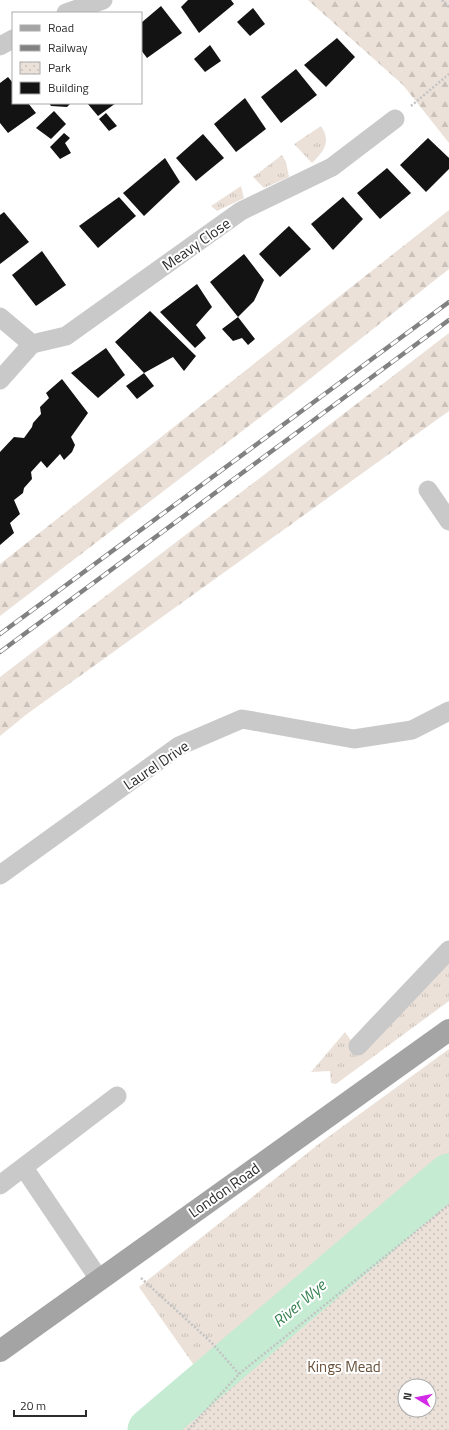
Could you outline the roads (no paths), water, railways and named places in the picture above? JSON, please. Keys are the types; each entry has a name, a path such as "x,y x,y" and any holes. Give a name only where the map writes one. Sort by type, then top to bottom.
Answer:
{"main road":[{"name":"London Road","path":"0,1351 449,1030"}],"street":[{"path":"66,0 66,12"},
{"path":"69,12 103,0"},
{"path":"0,46 12,40"},
{"name":"Meavy Close","path":"32,344 66,336 242,211 332,167 395,119"},
{"path":"0,317 32,344 0,380"},
{"path":"428,490 449,521"},
{"name":"Laurel Drive","path":"0,875 179,746 242,719 354,738 412,730 449,711"},
{"path":"358,1046 449,950"},
{"path":"0,1185 117,1096"},
{"path":"24,1168 99,1279"}],"waterway":[{"name":"River Wye","path":"149,1430 449,1175"}],"railway":[{"path":"0,634 449,302"},
{"path":"0,652 449,320"}],"park label":[{"name":"Kings Mead","path":"344,1366"}]}
